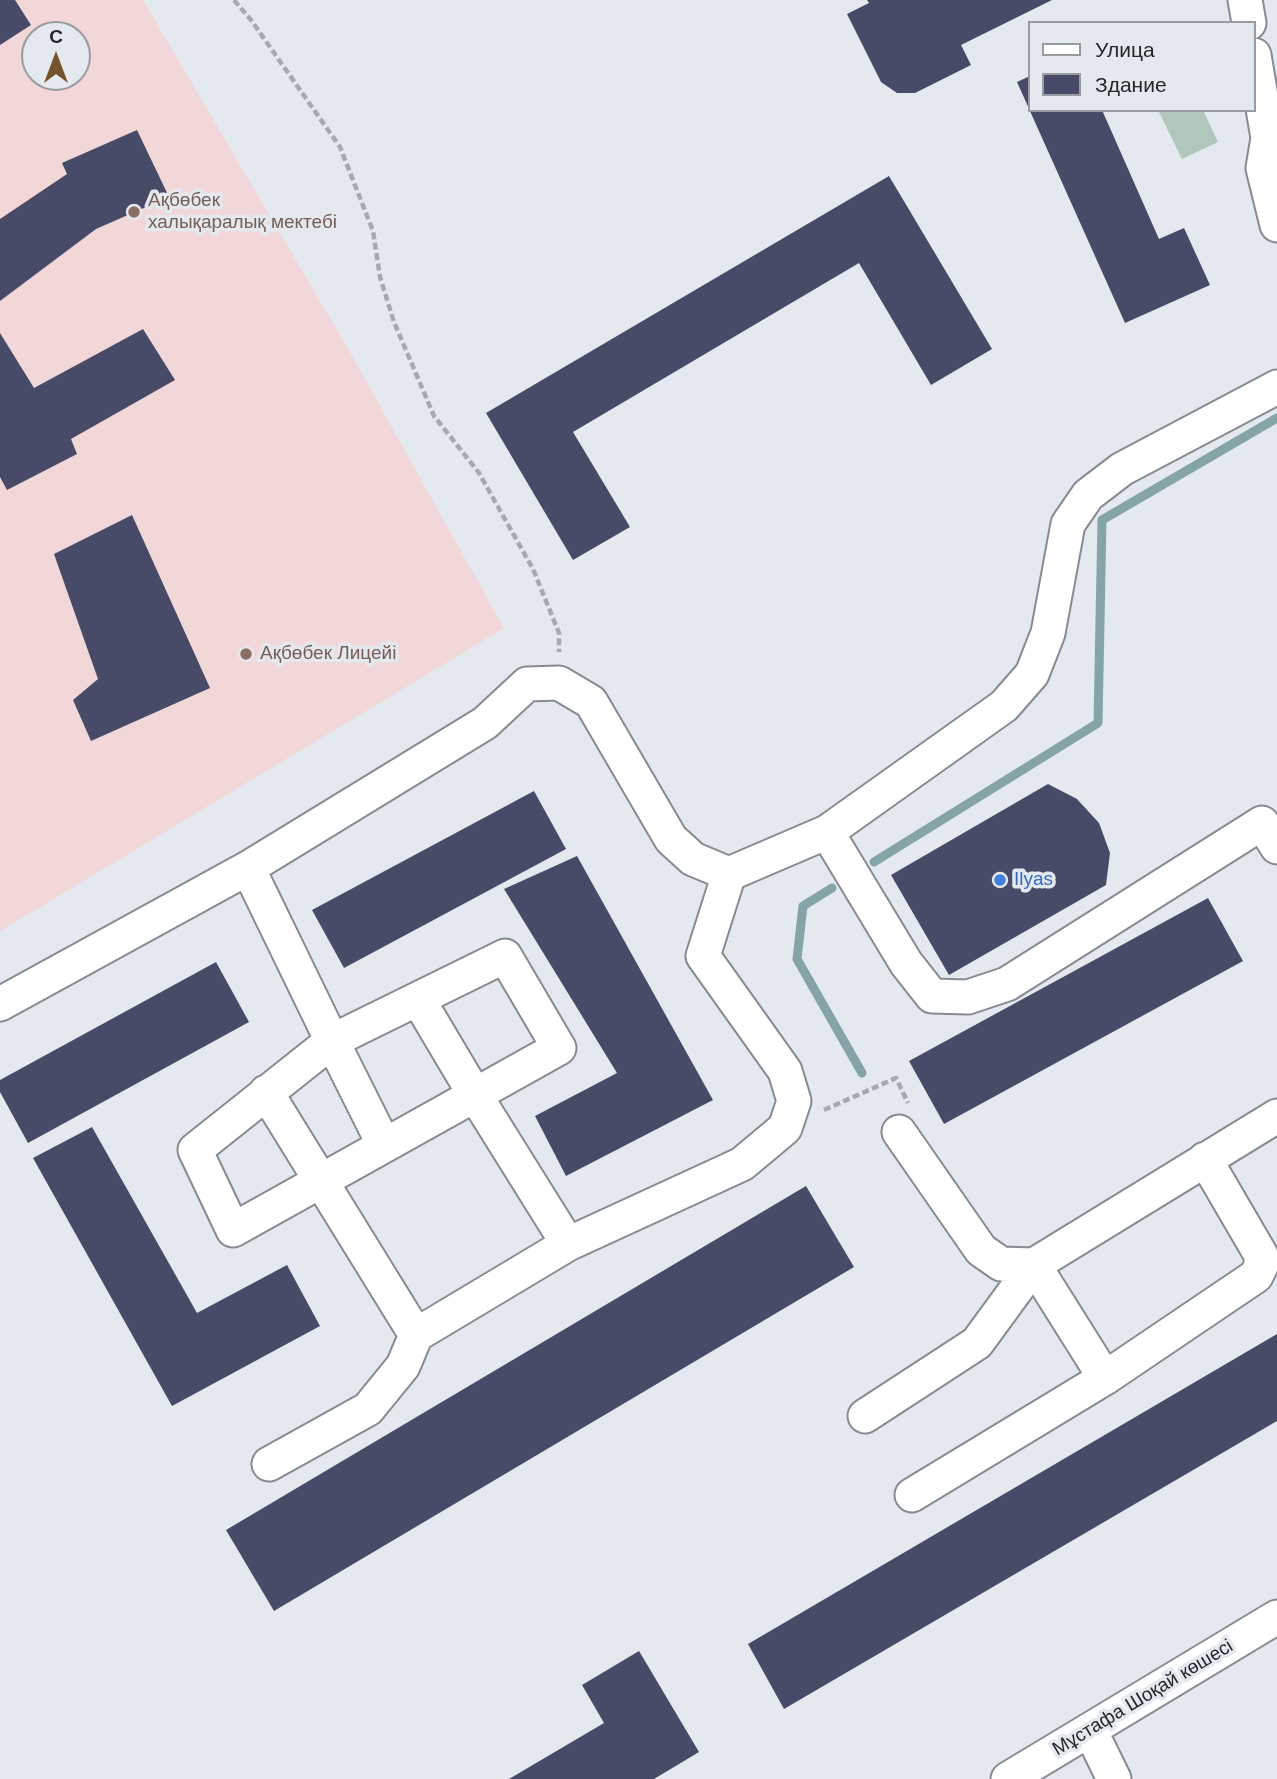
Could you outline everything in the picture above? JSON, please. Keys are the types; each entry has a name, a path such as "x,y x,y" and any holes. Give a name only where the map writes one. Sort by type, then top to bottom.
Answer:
{"street":[{"path":"1245,0 1249,21"},
{"path":"1256,67 1268,138 1263,168 1277,225"},
{"path":"0,1004 248,867 485,723 527,684 558,683 591,702 671,839 693,859 729,874 827,832 1004,706 1032,674 1048,632 1068,524 1088,495 1122,469 1277,387"},
{"path":"827,832 906,963 932,996 968,997 1007,984 1262,823 1277,848"},
{"path":"248,867 384,1146"},
{"path":"269,1464 368,1409 403,1366 416,1335 568,1244 743,1164 785,1128 793,1101 785,1071 703,956 729,874"},
{"path":"505,956 558,1048 233,1230 194,1150 332,1041 418,999 505,956"},
{"path":"418,999 568,1244"},
{"path":"266,1091 416,1335"},
{"path":"865,1416 978,1343 1034,1265 1277,1116"},
{"path":"899,1132 981,1250 1001,1264 1034,1265"},
{"path":"912,1494 1105,1377 1256,1276 1261,1266 1261,1255 1205,1159"},
{"path":"1034,1265 1105,1377"},
{"name":"Мұстафа Шоқай көшесі","path":"1008,1779 1277,1617"},
{"path":"1090,1730 1114,1779"}],"path":[{"path":"234,0 340,147 373,230 380,277 394,322 434,416 479,473 533,569 558,632 558,683"},
{"path":"785,1128 896,1078 912,1112 899,1132"}],"shaded area":[{"path":"0,0 143,0 347,347 504,628 0,931"}],"green space":[{"path":"1159,112 1204,112 1218,142 1182,159"}],"building":[{"path":"0,0 15,0 28,21 21,21 21,31 0,45"},
{"path":"867,0 1052,0 961,45 971,65 915,93 897,93 881,82 847,14 869,3"},
{"path":"1028,77 1028,107 1017,82"},
{"path":"1030,112 1103,112 1159,239 1184,228 1210,285 1125,323"},
{"path":"137,130 169,197 96,229 0,301 0,219 67,174 62,163"},
{"path":"889,176 992,349 931,385 859,263 573,432 630,527 573,560 486,413"},
{"path":"143,329 175,380 71,439 77,454 7,490 0,477 0,333 34,388"},
{"path":"132,515 210,688 91,741 73,700 98,679 54,554"},
{"name":"Ilyas","path":"1048,784 1077,799 1099,823 1110,853 1106,885 949,975 891,875"},
{"path":"534,791 566,849 344,968 312,910"},
{"path":"577,856 713,1100 566,1176 535,1116 617,1073 504,889"},
{"path":"1208,898 1243,961 944,1124 909,1061"},
{"path":"216,962 249,1022 28,1143 0,1092 0,1080"},
{"path":"92,1127 197,1313 287,1265 320,1326 172,1406 33,1158"},
{"path":"806,1186 854,1267 274,1611 226,1530"},
{"path":"1277,1334 1277,1421 784,1709 748,1644"},
{"path":"639,1651 699,1752 654,1779 509,1779 604,1723 582,1685"}],"waterway":[{"path":"874,862 1098,723 1102,520 1277,418"},
{"path":"832,888 803,906 797,959 862,1073"}],"place":[{"name":"Ақбөбек халықаралық мектебі","path":"134,212"},
{"name":"Ақбөбек Лицейі","path":"246,654"},
{"name":"Ilyas","path":"1000,880"}]}
